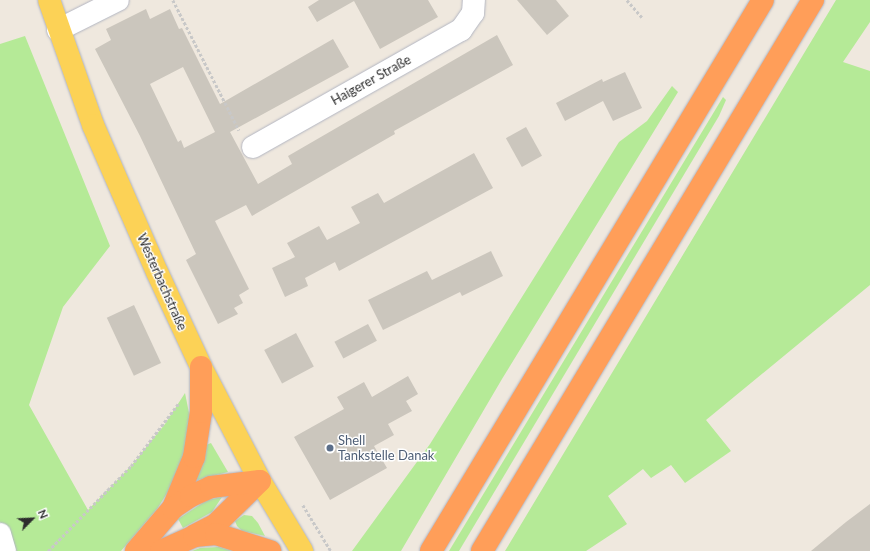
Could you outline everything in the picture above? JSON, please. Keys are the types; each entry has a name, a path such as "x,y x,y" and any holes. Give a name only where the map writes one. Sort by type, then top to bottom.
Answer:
{"highway":[{"path":"431,551 763,0"},
{"path":"482,551 813,0"},
{"path":"136,551 173,508 194,458 201,412 201,368"},
{"path":"173,508 211,487 260,481"},
{"path":"161,551 215,525 260,481"},
{"path":"194,536 216,534 270,551"}],"main road":[{"name":"Westerbachstraße","path":"49,0 58,30 94,125 201,368 260,481 302,551"}],"street":[{"path":"58,30 86,18 118,0"},
{"name":"Haigerer Straße","path":"252,147 461,30 473,13 474,0"},
{"path":"0,534 5,551"}],"path":[{"path":"173,0 239,131 252,147"},
{"path":"627,0 642,18"},
{"path":"48,551 131,466 181,399"}],"green space":[{"path":"836,0 870,0 870,22 843,62 870,71 870,285 706,420 731,451 685,483 671,465 651,478 643,469 608,496 627,524 586,551 505,551"},
{"path":"25,36 110,246 63,307 29,405 88,510 131,466 165,424 185,393 190,418 189,444 171,487 157,509 121,551 0,551 0,44"},
{"path":"672,86 678,92 502,379 401,551 352,551 430,444 619,142 647,121"},
{"path":"723,97 726,100 719,116 459,551 449,551"},
{"path":"211,443 228,472 198,480 196,478 206,445"},
{"path":"222,497 212,512 183,528 178,519 207,500"},
{"path":"244,515 252,516 258,523 265,536 242,531 237,526 235,521"},
{"path":"219,547 233,551 192,551 200,548"}],"building":[{"path":"319,0 428,0 438,17 380,49 354,1 317,22 308,7"},
{"path":"517,0 556,0 569,16 547,35"},
{"path":"146,9 150,19 170,9 179,29 182,28 220,104 333,39 349,67 230,132 258,184 292,164 288,156 497,35 513,65 394,131 395,134 252,216 246,205 215,221 249,289 239,295 243,303 234,308 238,314 218,324 186,260 196,254 140,136 95,49 111,40 106,29","holes":["183,67 215,132 184,148 181,140 178,142 150,84"]},
{"path":"625,72 642,108 613,121 603,101 565,121 556,103 602,79 603,82"},
{"path":"526,127 542,156 522,167 506,138"},
{"path":"474,153 493,188 339,271 335,262 305,278 308,286 285,297 272,268 295,257 287,243 319,226 327,240 360,223 351,207 378,193 384,203"},
{"path":"491,251 503,276 462,296 460,292 383,330 368,300 427,271 432,280"},
{"path":"134,305 161,363 134,376 107,318"},
{"path":"368,324 377,341 343,359 334,342"},
{"path":"296,333 314,367 282,383 264,350"},
{"path":"408,376 418,394 406,401 412,411 388,424 394,435 374,446 387,468 330,500 294,437 344,409 337,397 364,382 372,397"},
{"path":"870,504 870,551 811,551 846,522"}],"place":[{"name":"Shell Tankstelle Danak","path":"330,448"}]}
